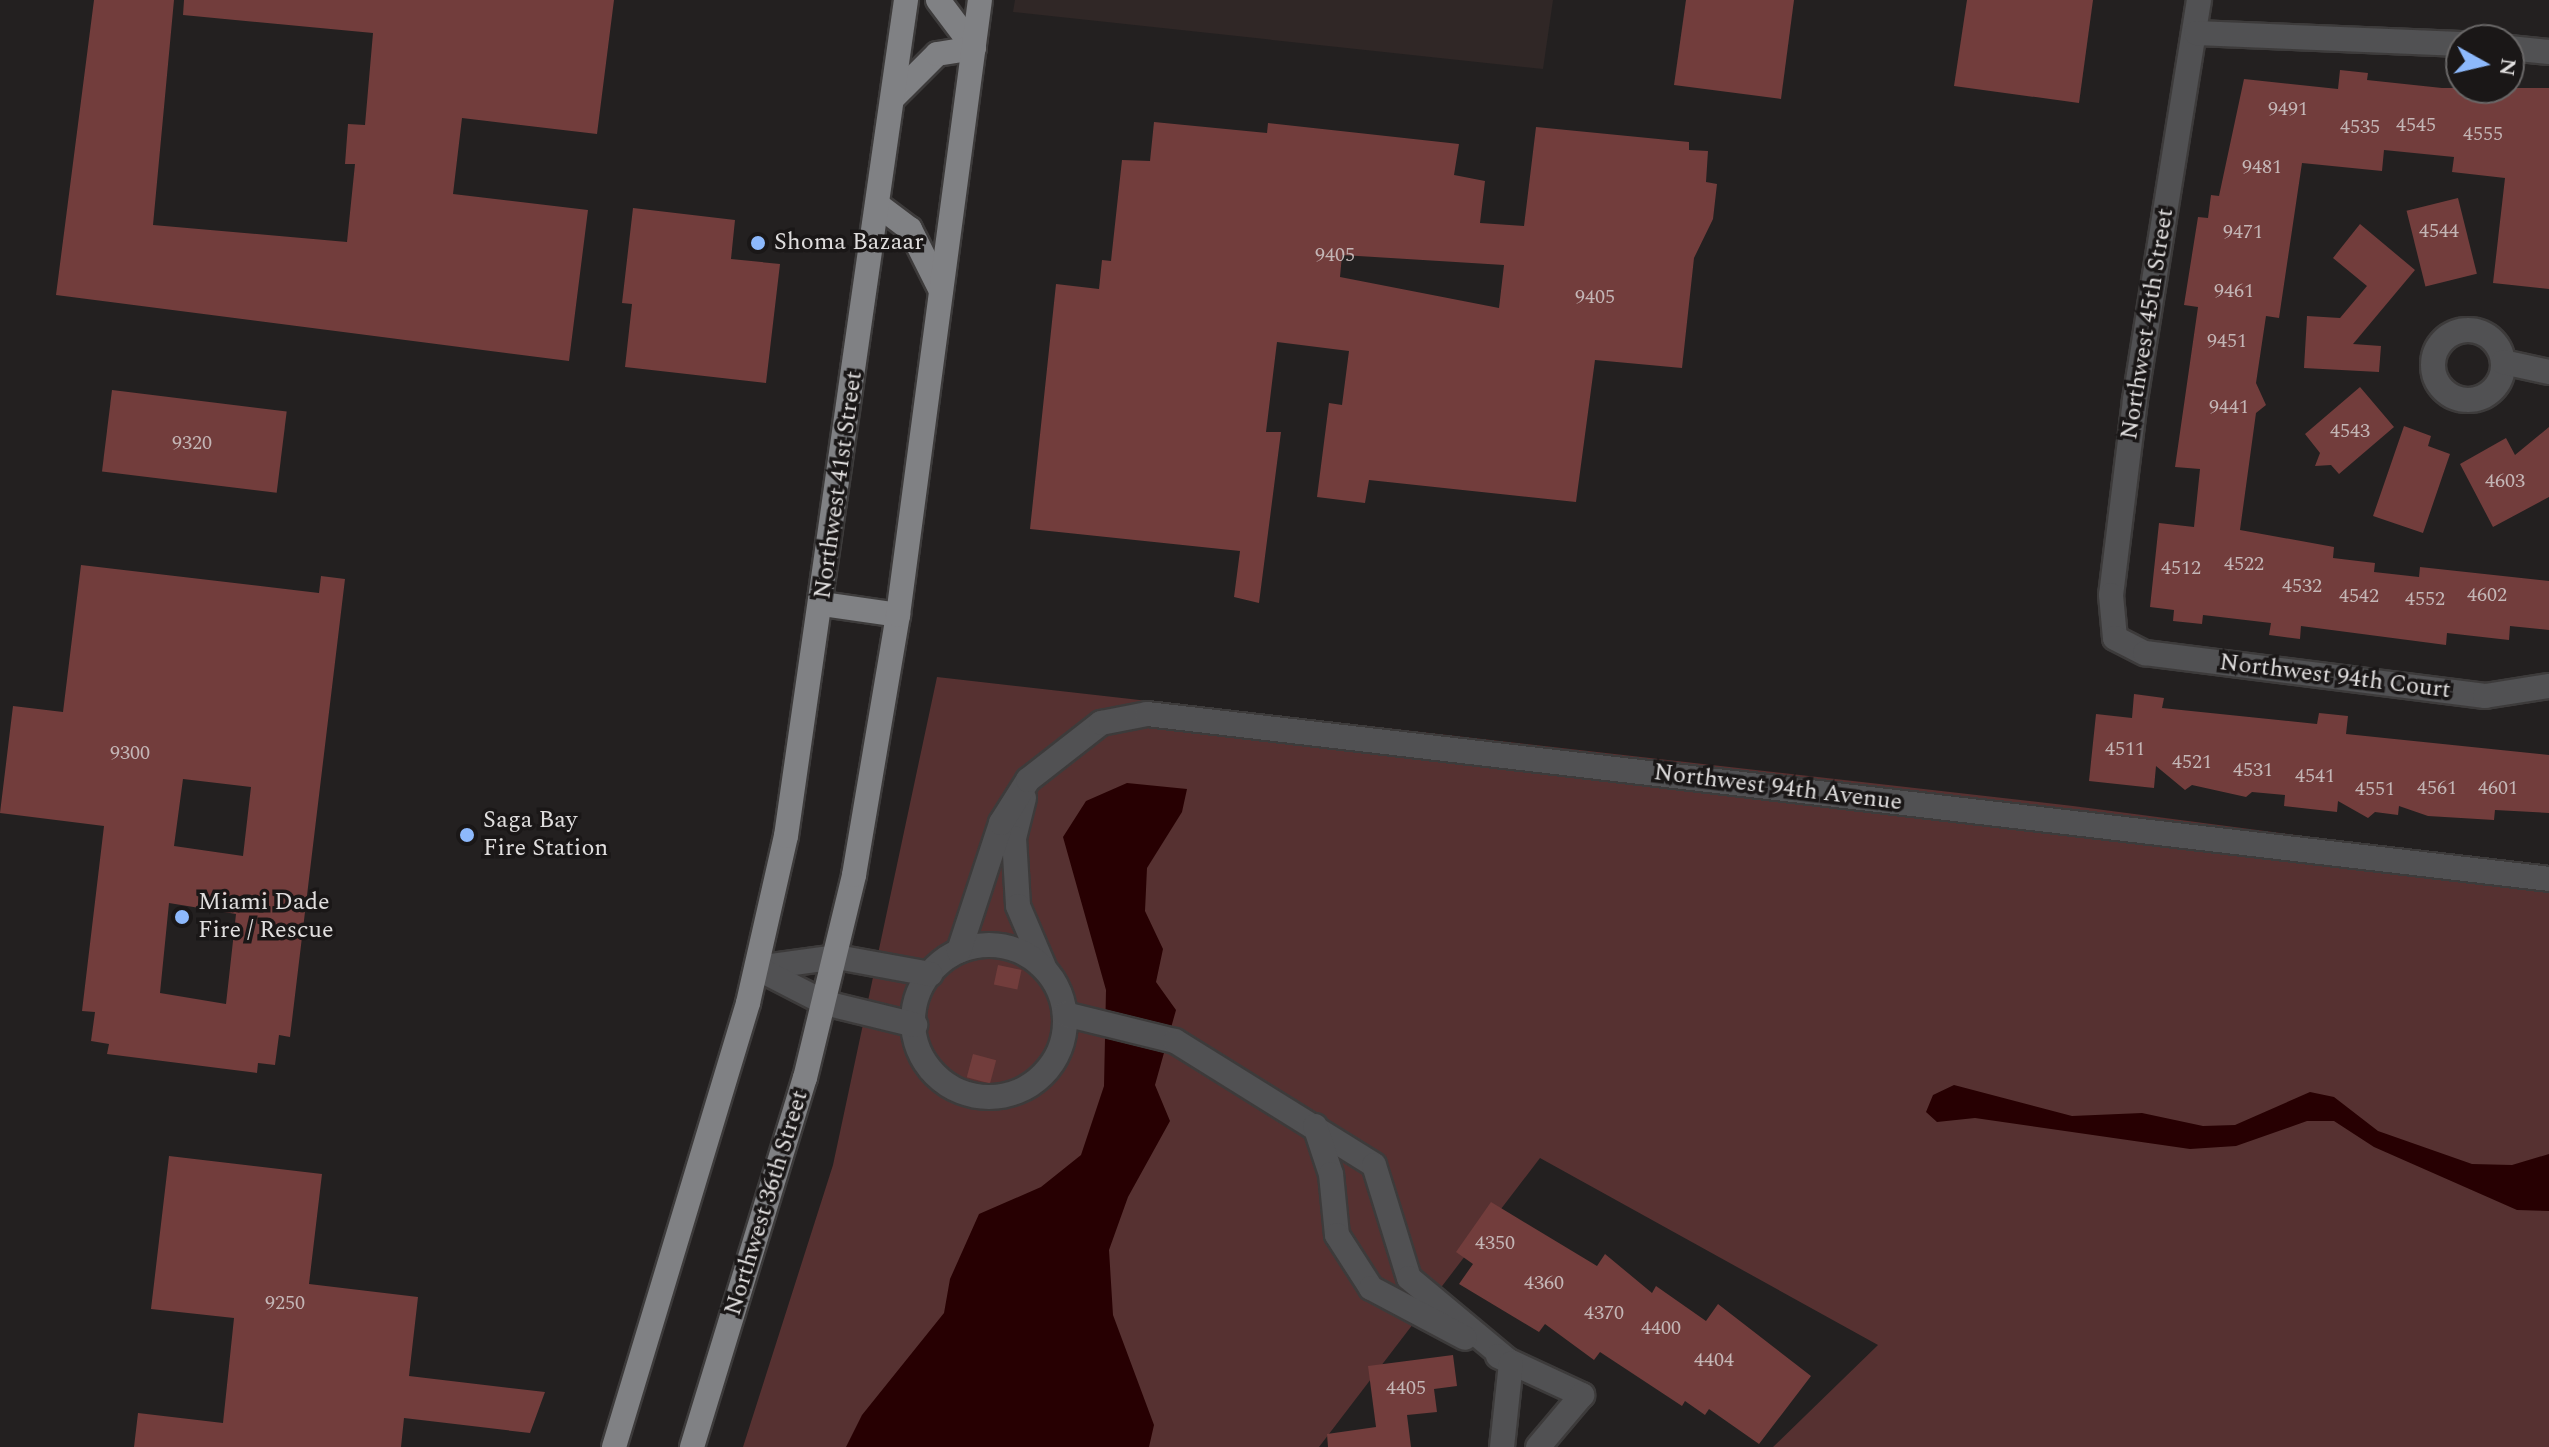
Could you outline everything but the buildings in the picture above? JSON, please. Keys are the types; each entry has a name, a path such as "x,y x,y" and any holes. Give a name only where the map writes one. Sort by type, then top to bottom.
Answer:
{"main road":[{"name":"Northwest 41st Street","path":"757,968 792,805 823,604 906,0"},
{"path":"938,0 974,48"},
{"path":"837,957 898,615 980,0"},
{"path":"893,98 937,54 974,48"},
{"path":"878,205 910,229 941,291"},
{"path":"823,604 898,615"},
{"name":"Northwest 36th Street","path":"692,1447 837,957"},
{"path":"614,1447 757,968"}],"street":[{"name":"Northwest 45th Street","path":"2123,645 2110,627 2111,595 2135,400 2199,0"},
{"path":"2196,33 2445,43"},
{"path":"2525,50 2549,52"},
{"path":"2503,362 2549,372"},
{"name":"Northwest 94th Court","path":"2123,645 2145,653 2485,696 2549,686"},
{"name":"Northwest 94th Avenue","path":"959,951 1001,823 1028,780 1101,723 1147,714 2549,879"},
{"path":"1028,780 1014,838 1018,906 1065,1014 1063,1039 1036,1081 989,1097 942,1081 925,1063 915,1025 920,989 930,974 959,951 1002,946 1045,969"},
{"path":"757,968 837,957 930,974"},
{"path":"757,968 825,1003 915,1025"},
{"path":"1065,1014 1095,1024 1175,1041 1374,1165 1409,1278 1511,1363"},
{"path":"1315,1126 1331,1174 1337,1235 1371,1288 1511,1363 1582,1395 1538,1447"},
{"path":"1502,1447 1511,1363"}],"shaded area":[{"path":"1015,0 1553,0 1543,69 1013,12"},
{"path":"937,677 2073,806 2549,868 2549,1447 1773,1447 1878,1345 1540,1158 1319,1447 743,1447 833,1165"},
{"path":"1127,783 1187,789 1182,812 1147,868 1145,911 1163,949 1156,982 1176,1010 1155,1085 1170,1121 1128,1197 1109,1250 1113,1315 1154,1425 1149,1447 846,1447 862,1415 944,1313 950,1279 979,1214 1041,1187 1081,1155 1104,1086 1106,990 1063,837 1086,801"},
{"path":"1954,1085 2072,1116 2142,1113 2203,1126 2235,1125 2310,1092 2334,1097 2378,1131 2472,1164 2512,1165 2549,1154 2549,1211 2517,1210 2374,1147 2334,1121 2307,1121 2236,1146 2190,1149 1975,1118 1937,1122 1926,1112 1933,1095"}],"place":[{"name":"Shoma Bazaar","path":"758,243"},
{"name":"Saga Bay Fire Station","path":"467,835"},
{"name":"Miami Dade Fire / Rescue","path":"182,917"}]}
